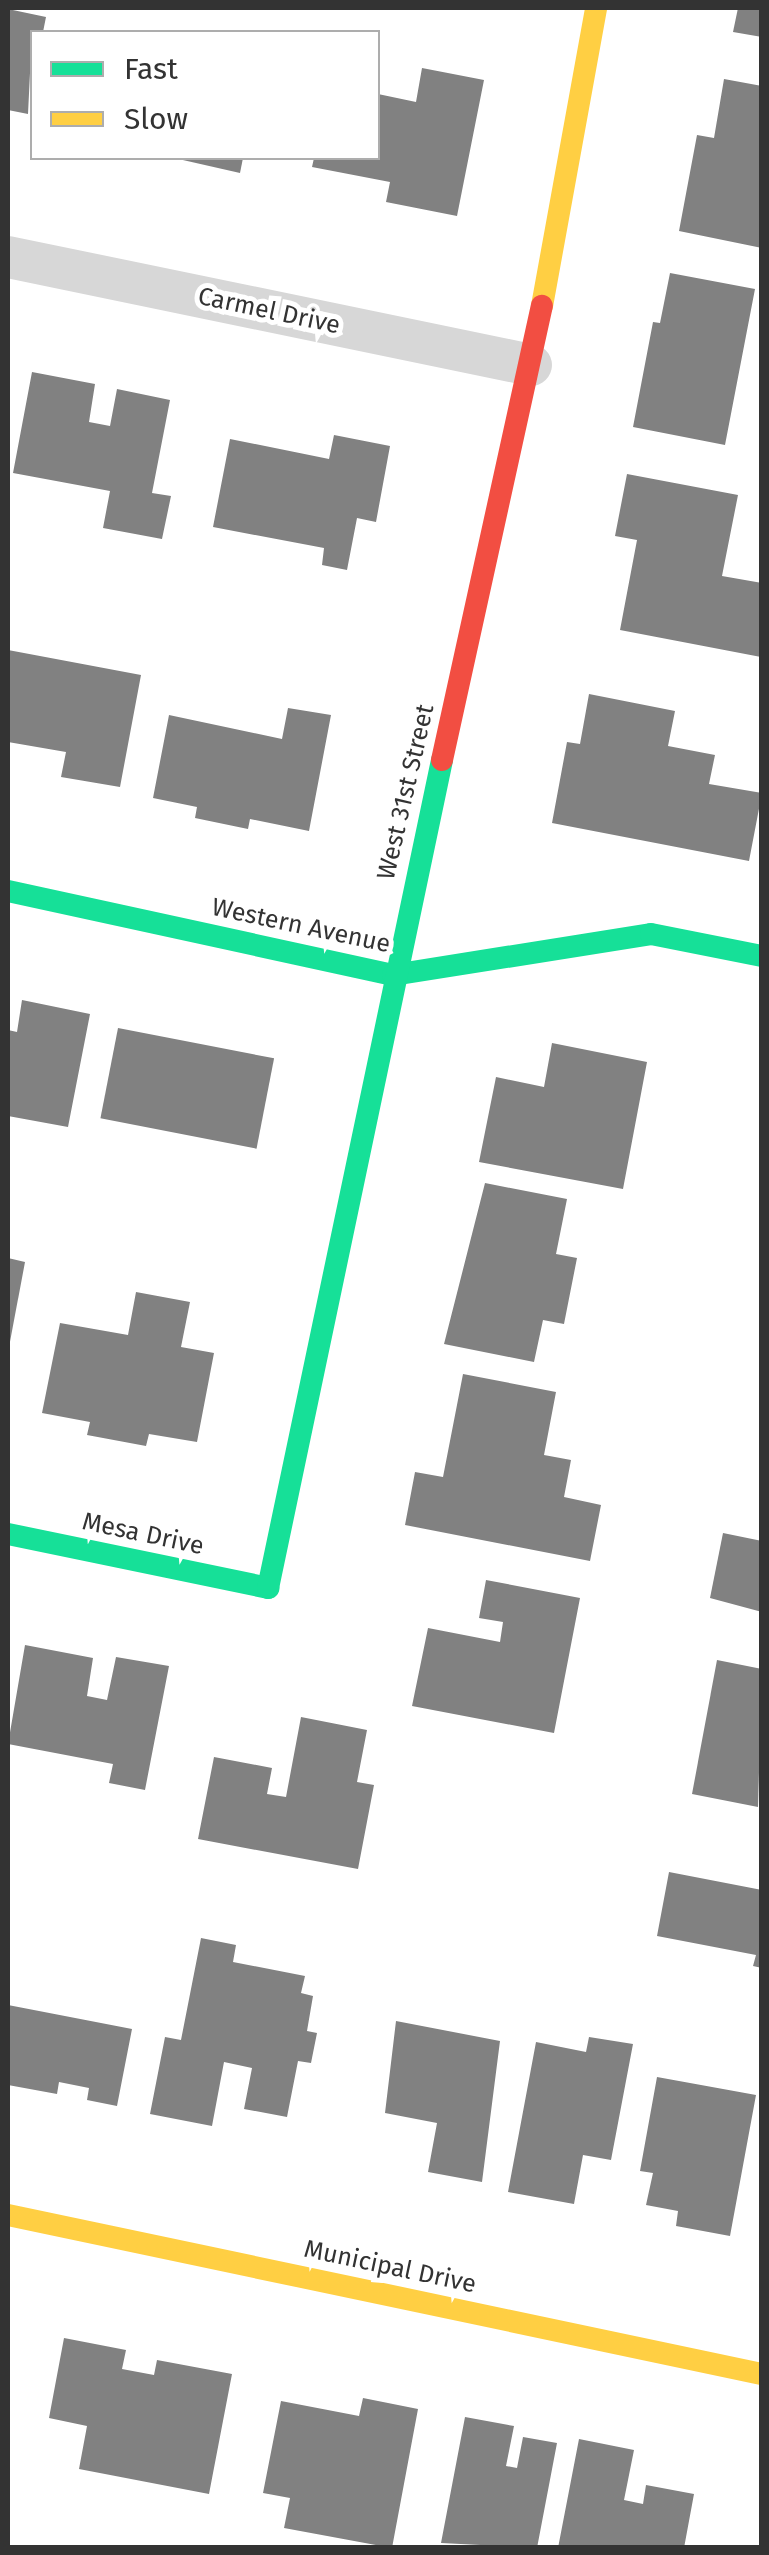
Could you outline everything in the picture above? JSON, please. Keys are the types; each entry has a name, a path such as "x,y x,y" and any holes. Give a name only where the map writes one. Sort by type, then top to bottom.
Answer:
{"street":[{"name":"West 31st Street","path":"268,1588 394,975 531,364 596,8"},
{"name":"Carmel Drive","path":"8,257 531,364"},
{"name":"Western Avenue","path":"8,891 394,975 652,934 762,956"},
{"name":"Mesa Drive","path":"8,1534 268,1588"},
{"name":"Municipal Drive","path":"8,2214 762,2374"}],"building":[{"path":"738,8 762,8 762,37 733,32"},
{"path":"8,9 46,17 43,30 30,30 28,114 8,110"},
{"path":"422,68 484,80 457,216 386,202 390,182 312,167 314,160 380,160 380,94 416,102"},
{"path":"724,79 762,86 762,248 679,231 697,135 714,138"},
{"path":"183,160 243,160 240,173"},
{"path":"670,273 755,289 725,445 633,427 653,322 660,323"},
{"path":"32,372 95,384 89,422 110,426 117,389 170,400 152,493 171,496 162,539 103,528 110,491 13,473"},
{"path":"334,435 390,446 376,522 357,518 347,570 322,565 324,548 213,527 230,439 329,459"},
{"path":"627,474 738,495 722,576 762,583 761,657 620,630 637,540 615,536"},
{"path":"8,650 141,675 120,787 61,777 66,752 8,742"},
{"path":"589,694 675,711 668,746 715,755 709,784 762,793 749,861 552,823 567,742 580,744"},
{"path":"288,708 331,715 309,831 250,819 248,829 195,818 197,807 153,798 169,715 282,739"},
{"path":"22,1000 90,1014 68,1127 8,1116 8,1030 17,1032"},
{"path":"118,1028 274,1058 257,1149 100,1118"},
{"path":"552,1043 647,1062 623,1189 479,1162 496,1077 544,1087"},
{"path":"485,1183 567,1199 556,1254 577,1258 564,1324 543,1320 534,1362 444,1344"},
{"path":"8,1258 25,1262 9,1347 8,1347"},
{"path":"136,1292 190,1302 181,1347 214,1353 197,1442 149,1434 146,1446 87,1435 90,1422 42,1413 60,1323 128,1335"},
{"path":"463,1374 556,1392 544,1455 571,1460 564,1497 601,1505 590,1561 405,1525 415,1472 443,1477"},
{"path":"723,1533 762,1541 762,1612 710,1598"},
{"path":"486,1580 580,1598 554,1733 412,1706 428,1628 500,1642 503,1622 479,1618"},
{"path":"25,1645 93,1658 87,1696 107,1700 116,1657 169,1666 145,1790 109,1783 113,1764 8,1744"},
{"path":"717,1660 762,1669 758,1807 692,1794"},
{"path":"301,1717 367,1730 357,1782 374,1785 358,1869 198,1839 214,1757 272,1768 267,1794 286,1797"},
{"path":"669,1872 762,1890 762,1968 753,1966 756,1955 657,1936"},
{"path":"201,1938 236,1945 233,1962 305,1976 301,1993 313,1996 307,2031 317,2033 311,2063 298,2061 287,2117 244,2109 252,2068 224,2062 212,2126 150,2114 165,2037 181,2040"},
{"path":"8,2005 132,2029 117,2106 87,2100 89,2088 59,2082 57,2094 8,2085"},
{"path":"396,2021 500,2041 482,2182 428,2172 437,2123 385,2113"},
{"path":"589,2037 633,2044 611,2160 583,2155 574,2204 508,2192 536,2042 586,2052"},
{"path":"657,2077 756,2095 730,2236 676,2226 678,2211 646,2205 653,2173 640,2171"},
{"path":"64,2338 126,2350 122,2369 154,2375 157,2360 232,2374 209,2494 79,2469 87,2426 49,2418"},
{"path":"363,2398 418,2409 392,2548 284,2528 290,2498 263,2493 281,2401 359,2416"},
{"path":"465,2417 514,2426 506,2466 517,2468 523,2437 557,2443 537,2548 441,2543"},
{"path":"579,2439 634,2450 624,2500 643,2504 646,2485 694,2494 684,2548 558,2548"}],"traffic: fast":[{"path":"8,1534 268,1588 442,760"},
{"path":"8,891 393,975 651,934 762,956"}],"traffic: slow":[{"path":"542,306 596,8"},
{"path":"8,2215 762,2374"}],"traffic: jam":[{"path":"442,760 542,306"}]}
